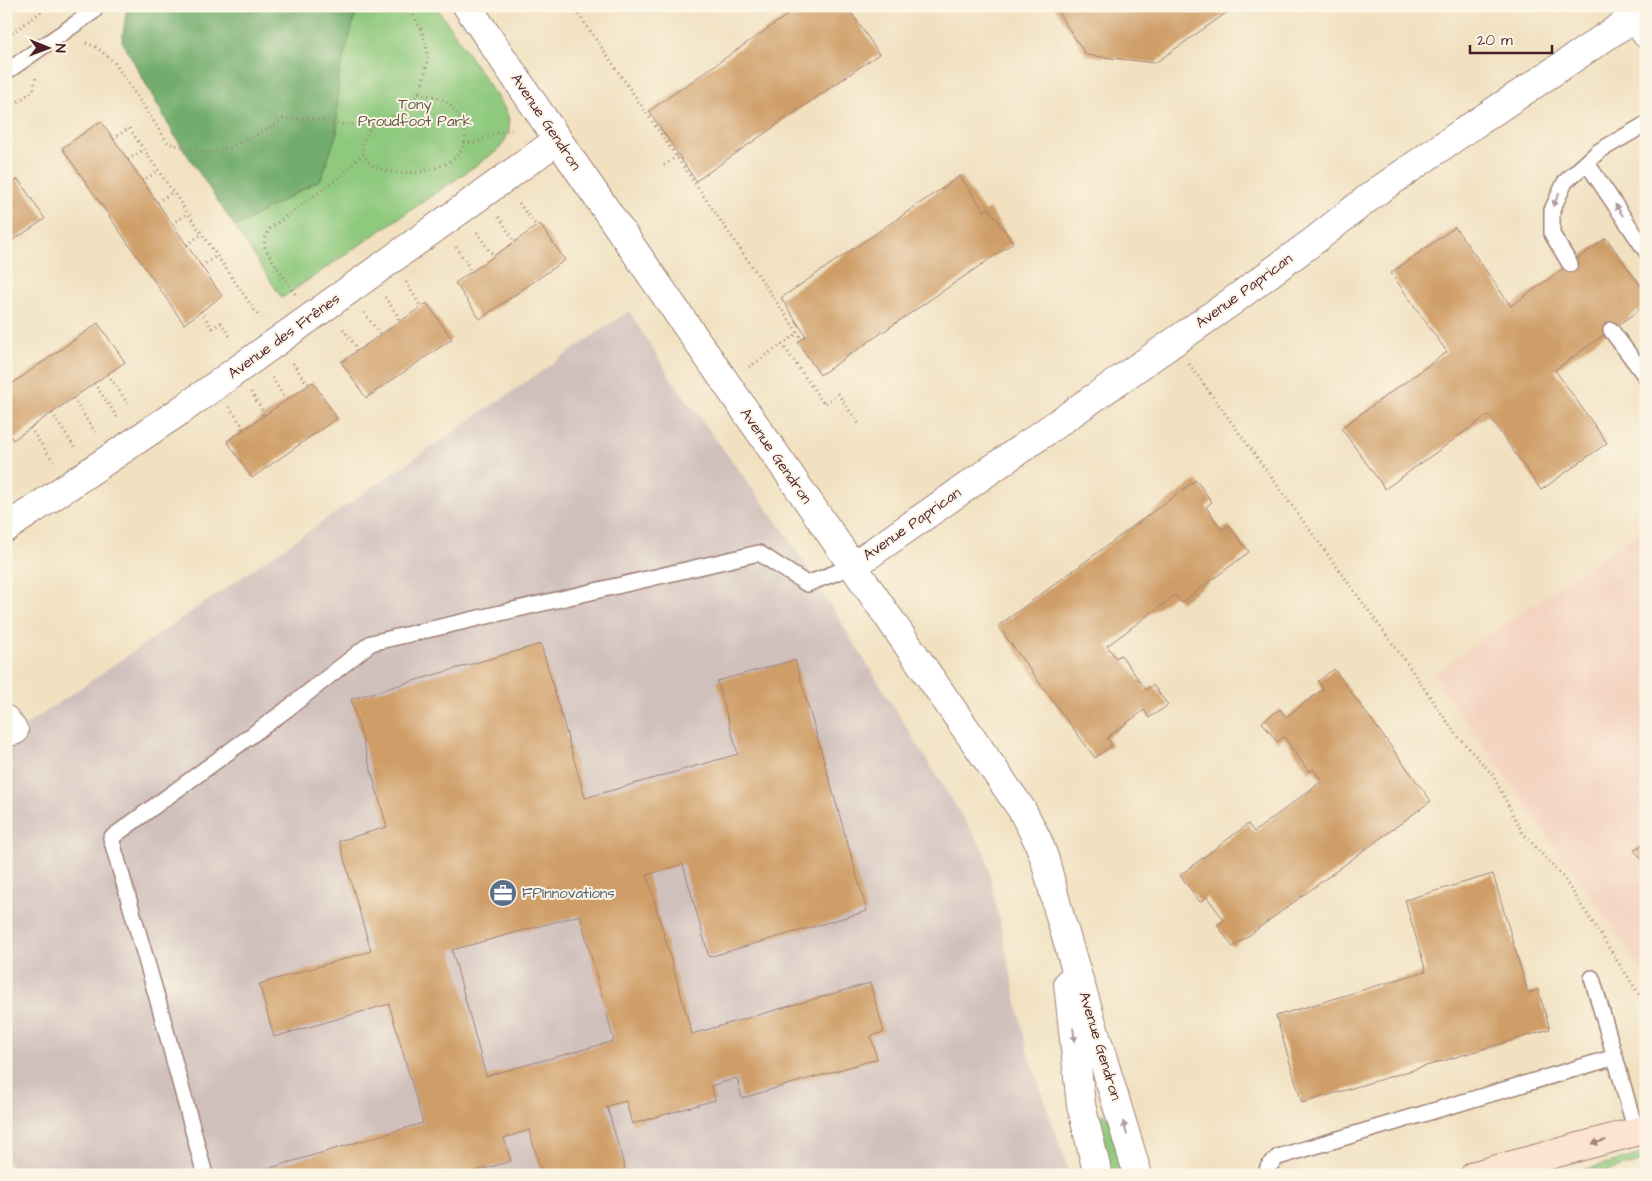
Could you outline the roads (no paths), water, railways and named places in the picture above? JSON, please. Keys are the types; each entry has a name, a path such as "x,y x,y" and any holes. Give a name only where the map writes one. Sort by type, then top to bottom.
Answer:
{"main road":[{"path":"1476,1175 1641,1131"}],"street":[{"name":"Avenue Gendron","path":"467,6 1022,810 1038,841 1138,1175"},
{"name":"Avenue Paprican","path":"853,566 1227,305 1372,195 1473,125 1636,19"},
{"name":"Avenue des Frênes","path":"6,528 180,411 558,140"},
{"name":"Avenue Gendron","path":"1060,917 1081,1105 1098,1175"}],"lane":[{"path":"6,72 94,11"},
{"path":"1570,264 1552,234 1552,210 1566,182 1599,151 1646,124"},
{"path":"1587,163 1646,251"},
{"path":"1611,330 1646,378"},
{"path":"205,1175 111,838 286,710 371,643 759,553 807,584 853,566"},
{"path":"1592,978 1615,1057 1641,1131"},
{"path":"1266,1175 1268,1167 1278,1157 1615,1057"}],"place":[{"name":"FPInnovations","path":"503,893"}],"park label":[{"name":"Tony Proudfoot Park","path":"415,112"}]}
